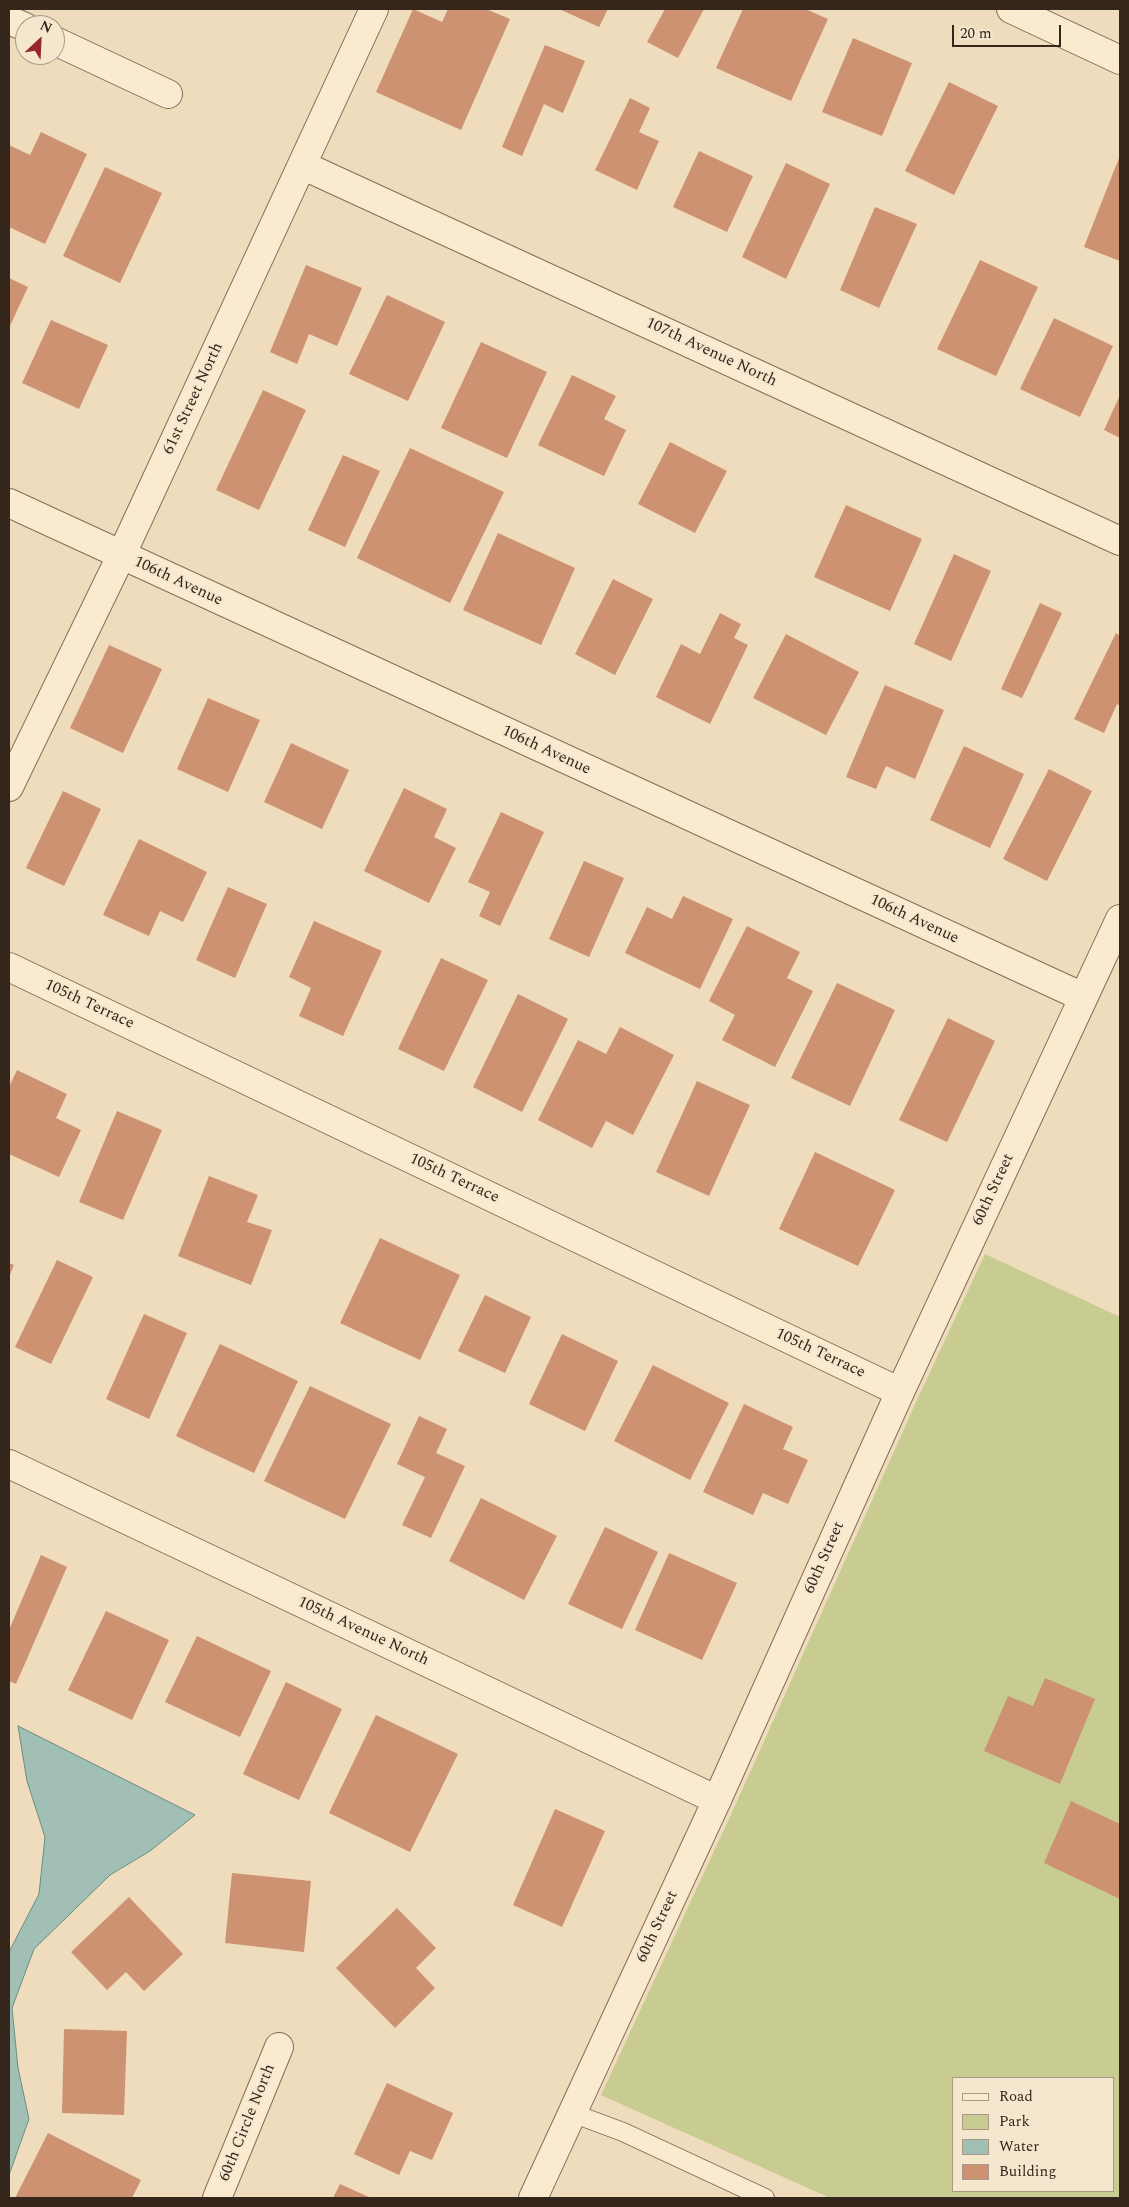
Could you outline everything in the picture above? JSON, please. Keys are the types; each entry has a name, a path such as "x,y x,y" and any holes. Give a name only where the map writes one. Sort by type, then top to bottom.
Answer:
{"street":[{"name":"61st Street North","path":"9,787 121,556 374,9"},
{"path":"1011,9 1120,60"},
{"path":"65,46 168,94"},
{"name":"107th Avenue North","path":"302,165 1120,541"},
{"name":"106th Avenue","path":"9,503 1083,998"},
{"name":"60th Street","path":"533,2198 717,1800 900,1392 1120,919"},
{"name":"105th Terrace","path":"9,967 900,1392"},
{"name":"105th Avenue North","path":"9,1464 717,1800"},
{"name":"60th Circle North","path":"218,2198 279,2048"}],"lane":[{"path":"572,2113 623,2132 765,2198"}],"green space":[{"path":"985,1254 1120,1317 1120,2198 830,2198 601,2095 734,1808 917,1400"}],"water":[{"path":"18,1726 195,1815 150,1851 110,1875 34,1949 12,2008 18,2068 29,2119 9,2175 9,1952 39,1894 45,1837 27,1781"}],"building":[{"path":"413,9 442,22 448,9 486,9 510,19 461,130 376,92"},
{"path":"559,9 608,9 599,27"},
{"path":"665,9 704,9 678,58 647,42"},
{"path":"743,9 805,9 828,19 791,101 716,68"},
{"path":"853,38 912,63 882,136 822,112"},
{"path":"545,45 585,61 563,113 544,104 522,156 502,147"},
{"path":"949,82 998,106 954,195 905,171"},
{"path":"630,98 650,108 639,132 659,141 637,190 595,170"},
{"path":"41,132 87,154 45,244 9,227 9,145 30,155"},
{"path":"699,151 753,176 727,232 673,207"},
{"path":"1120,159 1120,261 1084,247"},
{"path":"786,163 830,184 786,279 742,257"},
{"path":"105,167 162,193 120,283 63,256"},
{"path":"875,207 917,224 879,308 840,290"},
{"path":"980,260 1038,287 996,376 937,349"},
{"path":"306,265 362,288 337,346 309,334 297,364 270,352"},
{"path":"9,278 28,287 9,328"},
{"path":"387,295 445,322 408,401 349,374"},
{"path":"1054,318 1113,346 1080,417 1020,389"},
{"path":"51,320 108,345 79,409 22,383"},
{"path":"481,342 547,372 507,458 441,428"},
{"path":"572,375 616,396 604,419 626,430 604,476 538,445"},
{"path":"263,390 306,410 259,510 216,490"},
{"path":"1120,395 1120,438 1104,430"},
{"path":"670,442 727,471 695,533 638,504"},
{"path":"410,448 504,492 450,603 357,558"},
{"path":"343,455 380,471 345,547 308,530"},
{"path":"846,505 922,539 890,611 814,577"},
{"path":"498,533 575,568 541,645 463,610"},
{"path":"954,554 991,571 951,661 914,644"},
{"path":"613,579 653,599 615,675 575,654"},
{"path":"1040,603 1062,613 1022,698 1001,689"},
{"path":"720,613 741,624 734,638 748,645 710,724 656,697 681,644 700,654"},
{"path":"1116,633 1120,636 1120,706 1117,704 1104,733 1074,719"},
{"path":"786,634 859,672 826,735 753,698"},
{"path":"109,645 162,669 123,753 70,728"},
{"path":"885,685 944,710 915,779 886,766 876,789 846,777"},
{"path":"208,698 260,720 228,792 177,769"},
{"path":"291,743 349,770 322,829 264,802"},
{"path":"964,746 1024,774 990,848 930,820"},
{"path":"1049,769 1092,791 1047,881 1003,859"},
{"path":"404,788 447,809 434,837 456,848 429,903 364,871"},
{"path":"63,791 101,809 64,886 26,868"},
{"path":"501,812 544,832 500,926 479,916 490,892 468,882"},
{"path":"139,839 207,872 183,922 160,911 149,936 103,915"},
{"path":"584,861 624,878 589,957 549,939"},
{"path":"228,887 267,904 235,978 196,960"},
{"path":"683,896 733,919 700,989 625,953 647,907 672,919"},
{"path":"314,921 382,951 343,1036 299,1016 311,988 289,977"},
{"path":"747,926 800,952 787,978 813,991 775,1067 722,1040 735,1015 709,1001"},
{"path":"441,958 488,980 444,1071 398,1049"},
{"path":"837,983 895,1010 850,1106 791,1078"},
{"path":"518,994 568,1019 522,1112 473,1087"},
{"path":"948,1018 995,1041 947,1142 899,1120"},
{"path":"620,1027 674,1055 633,1135 606,1121 592,1148 538,1120 578,1040 606,1054"},
{"path":"17,1070 67,1094 56,1118 81,1130 59,1177 9,1154 9,1087"},
{"path":"697,1081 750,1105 709,1196 656,1172"},
{"path":"117,1111 162,1130 123,1220 79,1202"},
{"path":"815,1152 895,1190 858,1266 779,1229"},
{"path":"209,1176 258,1195 247,1222 272,1230 251,1285 178,1256"},
{"path":"380,1238 460,1275 420,1360 340,1323"},
{"path":"57,1260 93,1277 51,1364 15,1347"},
{"path":"9,1263 14,1265 9,1277"},
{"path":"485,1295 531,1317 505,1373 458,1351"},
{"path":"144,1314 187,1333 149,1419 106,1399"},
{"path":"562,1334 618,1361 585,1431 529,1404"},
{"path":"220,1344 298,1381 254,1473 176,1436"},
{"path":"653,1365 729,1403 690,1480 614,1441"},
{"path":"310,1386 391,1424 345,1519 264,1481"},
{"path":"744,1404 793,1427 783,1449 808,1460 788,1504 763,1493 753,1515 703,1492"},
{"path":"419,1416 447,1429 436,1453 465,1466 431,1538 402,1525 425,1477 397,1464"},
{"path":"481,1498 557,1536 524,1600 449,1561"},
{"path":"605,1527 658,1552 622,1629 568,1604"},
{"path":"669,1553 737,1583 702,1660 635,1630"},
{"path":"41,1555 67,1567 16,1684 9,1681 9,1630"},
{"path":"106,1611 169,1640 132,1720 68,1690"},
{"path":"197,1636 271,1671 240,1737 165,1702"},
{"path":"1045,1678 1095,1699 1060,1784 984,1751 1008,1696 1033,1706"},
{"path":"286,1682 342,1709 299,1800 243,1774"},
{"path":"376,1715 458,1754 410,1852 329,1813"},
{"path":"1071,1801 1120,1824 1120,1899 1044,1863"},
{"path":"555,1809 605,1831 562,1927 513,1905"},
{"path":"232,1873 311,1881 304,1952 225,1943"},
{"path":"129,1897 183,1954 144,1991 126,1972 107,1990 71,1952"},
{"path":"397,1908 436,1948 416,1968 435,1988 395,2028 336,1968"},
{"path":"64,2029 127,2031 124,2115 62,2113"},
{"path":"387,2083 453,2113 432,2160 410,2151 399,2175 354,2154"},
{"path":"48,2133 141,2180 132,2198 15,2198"},
{"path":"340,2184 371,2198 333,2198"}]}
